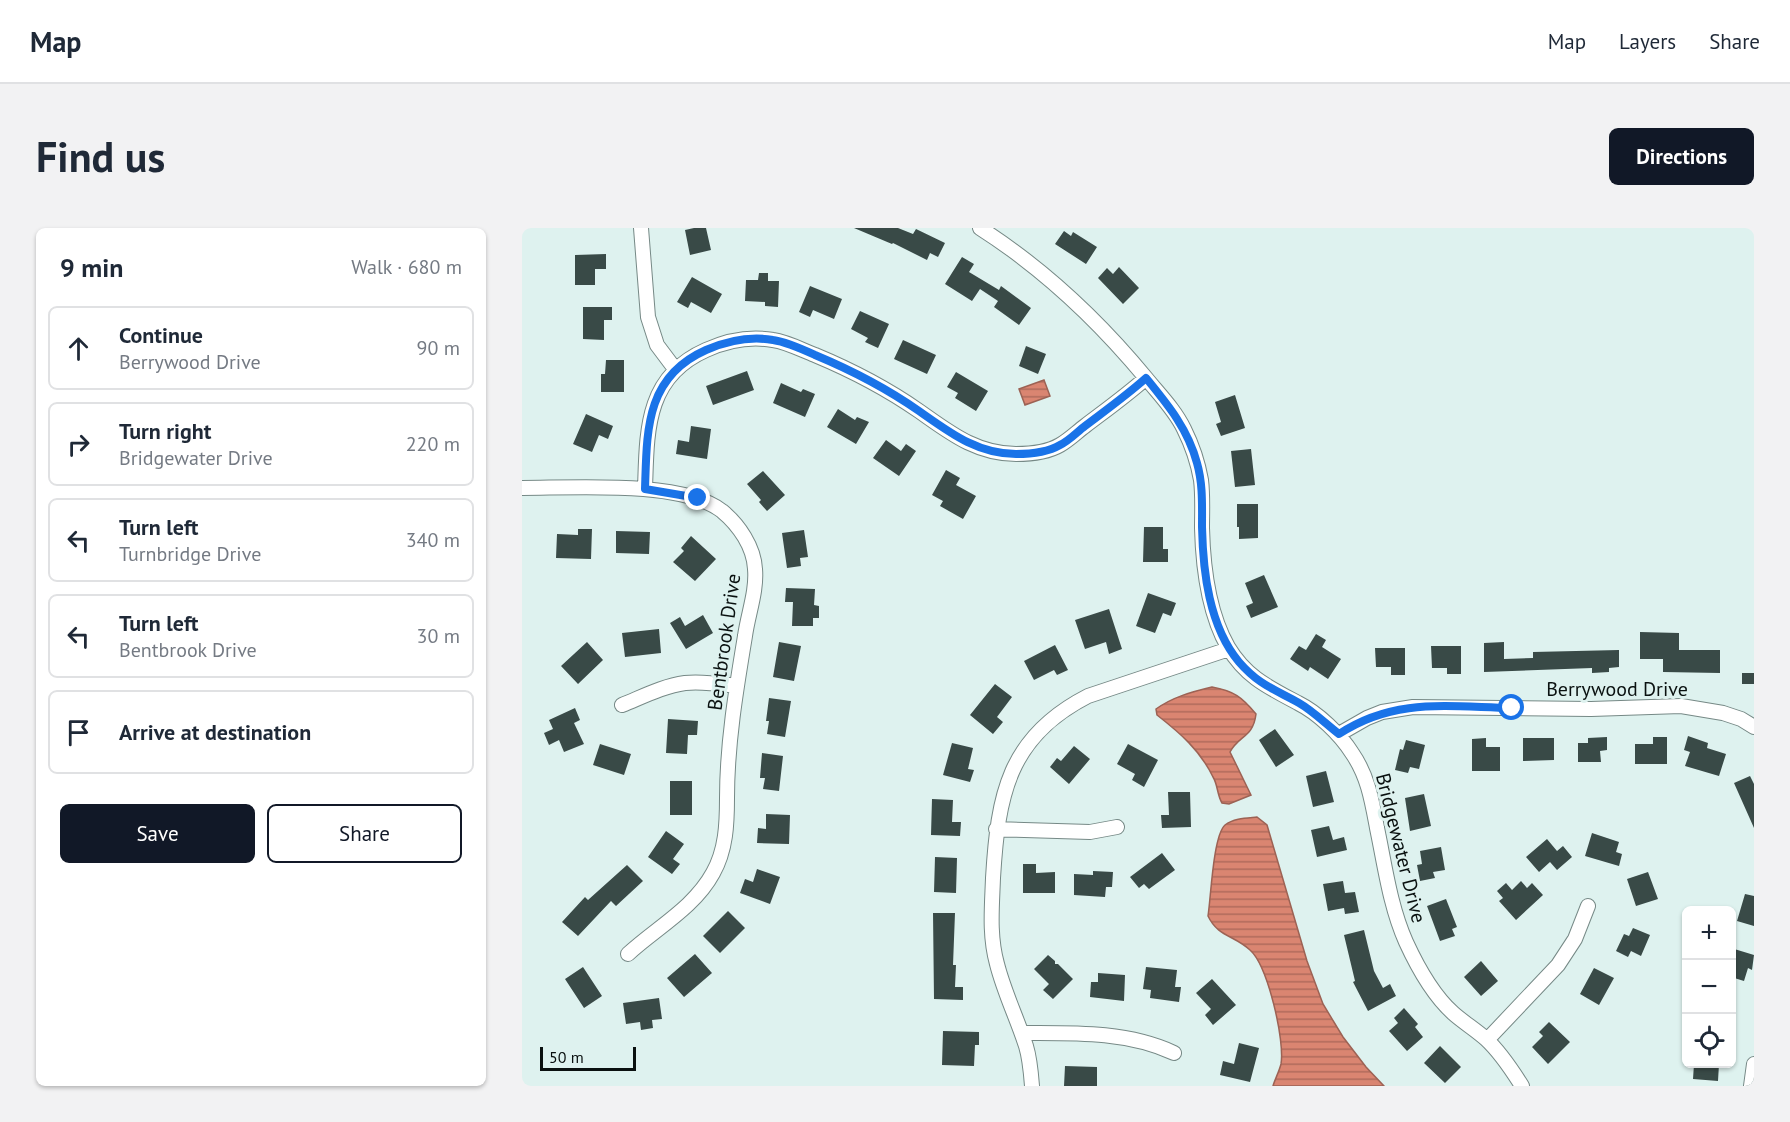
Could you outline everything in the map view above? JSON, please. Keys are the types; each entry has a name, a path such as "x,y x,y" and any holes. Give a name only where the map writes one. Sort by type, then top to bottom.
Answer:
{"street":[{"path":"641,228 648,317 657,345 675,369"},
{"name":"Bridgewater Drive","path":"980,228 1019,255 1074,300 1099,325 1176,414 1185,430 1197,463 1201,481 1207,582 1216,620 1230,649 1261,683 1274,692 1299,703 1339,734 1360,765 1366,778 1391,898 1405,940 1420,969 1439,997 1451,1011 1487,1040 1522,1086"},
{"path":"645,489 649,420 660,392 675,369 699,353 727,342 774,340 804,351 863,377 966,442 986,450 1015,454 1060,445 1146,378"},
{"name":"Bentbrook Drive","path":"522,488 645,489 698,498 710,503 730,519 746,540 754,564 755,586 737,686 728,760 726,831 718,862 703,888 683,908 628,954"},
{"path":"1032,1086 1027,1049 993,947 991,928 996,829 1002,800 1015,763 1035,736 1059,713 1088,696 1230,649"},
{"path":"622,705 682,683 698,682 737,686"},
{"name":"Berrywood Drive","path":"1339,734 1374,715 1413,706 1569,709 1681,706 1723,713 1741,719 1754,727"},
{"path":"996,829 1090,832 1117,827"},
{"path":"1487,1040 1558,965 1575,939 1588,906"},
{"path":"1022,1033 1105,1035 1160,1046 1173,1053"},
{"path":"1751,1086 1754,1064"}],"shaded area":[{"path":"1044,380 1050,396 1025,405 1019,389"},
{"path":"1212,687 1237,696 1256,714 1252,728 1230,752 1251,795 1229,804 1222,803 1215,780 1196,750 1157,715 1156,709 1182,695"},
{"path":"1257,817 1267,825 1307,961 1323,1004 1343,1037 1384,1086 1273,1086 1281,1064 1282,1053 1274,1004 1263,971 1250,950 1221,932 1208,916 1215,854 1221,831 1232,821"}],"building":[{"path":"706,228 711,250 690,255 685,230"},
{"path":"854,228 898,228 913,234 916,229 945,243 938,257 930,253 927,260 893,243"},
{"path":"1064,231 1071,236 1073,232 1097,247 1086,264 1055,244"},
{"path":"606,254 606,269 595,269 595,285 575,285 575,255"},
{"path":"962,257 974,264 969,272 999,290 1001,286 1031,308 1019,325 994,307 998,301 980,289 972,301 945,284"},
{"path":"1119,267 1139,288 1123,304 1098,278 1107,268 1113,274"},
{"path":"759,273 768,273 768,281 779,281 778,307 765,306 765,302 745,301 746,280 758,280"},
{"path":"692,277 722,294 711,313 691,302 688,308 677,302"},
{"path":"810,286 842,299 834,319 813,310 810,317 799,312"},
{"path":"583,307 612,307 612,320 604,320 604,340 583,339"},
{"path":"860,311 889,324 878,348 865,342 868,338 851,329"},
{"path":"903,340 936,355 927,374 894,359"},
{"path":"1026,346 1046,354 1038,374 1019,366"},
{"path":"606,360 624,360 624,392 601,392 601,374 605,374"},
{"path":"747,371 754,390 713,405 706,386"},
{"path":"956,372 988,391 976,411 955,398 958,393 947,387"},
{"path":"781,383 801,392 803,389 815,394 805,417 773,403"},
{"path":"1235,395 1245,428 1221,436 1216,424 1221,422 1215,402"},
{"path":"838,409 855,420 857,417 869,422 856,444 827,427"},
{"path":"586,414 613,426 608,439 599,435 592,452 573,444"},
{"path":"691,426 711,429 707,459 676,454 678,440 689,442"},
{"path":"886,440 901,451 906,444 916,451 899,476 873,458"},
{"path":"1251,449 1255,485 1235,487 1231,451"},
{"path":"946,470 960,478 956,485 976,496 963,519 940,506 943,501 932,495"},
{"path":"763,471 785,495 767,511 747,484"},
{"path":"1237,504 1258,504 1258,538 1239,539"},
{"path":"1144,527 1163,527 1163,549 1168,549 1168,562 1143,562"},
{"path":"578,529 592,529 591,559 556,558 557,534 578,535"},
{"path":"804,530 808,557 800,558 801,566 787,568 782,533"},
{"path":"616,531 650,532 649,554 616,553"},
{"path":"691,536 716,559 695,581 673,562 684,551 681,548"},
{"path":"1264,575 1278,607 1251,618 1246,606 1253,603 1245,583"},
{"path":"786,588 815,589 814,605 819,606 819,618 813,618 813,626 792,626 793,602 785,602"},
{"path":"1148,593 1176,603 1171,616 1163,613 1155,633 1136,626"},
{"path":"1109,609 1122,649 1109,654 1106,642 1085,649 1075,620"},
{"path":"703,615 713,633 686,649 670,623 680,617 685,626"},
{"path":"659,629 661,653 625,657 622,633"},
{"path":"1640,632 1679,633 1679,650 1720,650 1720,673 1663,672 1663,659 1640,659"},
{"path":"1316,634 1326,640 1322,647 1341,659 1328,679 1310,667 1308,671 1290,659 1299,646 1306,650"},
{"path":"587,642 603,660 578,684 561,666"},
{"path":"779,642 801,646 794,681 773,677"},
{"path":"1504,642 1504,659 1533,658 1533,652 1619,650 1619,667 1609,668 1609,672 1592,673 1592,668 1484,672 1484,643"},
{"path":"1055,645 1068,670 1057,675 1054,670 1034,680 1024,661"},
{"path":"1431,646 1461,646 1461,674 1447,674 1447,668 1432,668"},
{"path":"1375,648 1405,648 1405,675 1391,675 1391,667 1376,667"},
{"path":"1742,673 1754,673 1754,684 1742,684"},
{"path":"995,684 1012,697 997,717 1003,722 993,734 970,715"},
{"path":"769,698 791,701 785,737 767,734"},
{"path":"575,708 580,720 574,723 584,744 564,752 559,740 549,745 544,733 553,729 549,720"},
{"path":"668,719 698,721 697,735 688,735 687,754 666,753"},
{"path":"1275,729 1294,755 1276,767 1259,740"},
{"path":"1688,736 1708,743 1707,748 1726,754 1719,776 1685,766 1690,752 1684,750"},
{"path":"1607,737 1607,750 1600,751 1601,762 1578,762 1578,743 1588,743 1588,738"},
{"path":"1653,737 1667,737 1667,764 1635,764 1635,744 1653,744"},
{"path":"1486,738 1486,747 1500,747 1500,771 1472,771 1472,739"},
{"path":"1523,738 1554,738 1554,760 1523,761"},
{"path":"1406,740 1425,745 1419,769 1410,767 1408,773 1395,770 1400,749 1403,750"},
{"path":"952,743 973,748 968,769 974,770 970,782 943,775"},
{"path":"600,744 631,754 624,775 593,765"},
{"path":"1128,744 1158,760 1144,787 1132,780 1135,774 1117,764"},
{"path":"1074,746 1090,759 1069,784 1050,767 1057,758 1061,761"},
{"path":"762,753 783,756 779,791 763,789 765,778 760,778"},
{"path":"1326,771 1334,802 1313,807 1306,776"},
{"path":"1750,776 1754,784 1754,828 1734,783"},
{"path":"670,781 692,781 692,815 670,815"},
{"path":"1168,792 1190,792 1191,827 1162,828 1161,815 1169,815"},
{"path":"1424,794 1431,826 1410,831 1405,798"},
{"path":"932,799 953,800 952,822 961,822 960,836 931,835"},
{"path":"766,814 790,815 789,844 757,843 758,828 766,829"},
{"path":"1329,826 1333,840 1344,837 1347,850 1317,857 1311,830"},
{"path":"666,831 684,844 673,859 680,864 672,874 648,857"},
{"path":"1592,833 1619,842 1616,852 1622,854 1619,866 1585,856"},
{"path":"1547,839 1557,851 1563,846 1572,857 1557,870 1550,862 1539,872 1526,857"},
{"path":"1441,847 1445,870 1433,872 1435,878 1420,881 1417,865 1422,864 1420,851"},
{"path":"1162,853 1175,870 1149,889 1144,884 1139,888 1130,877"},
{"path":"935,857 957,858 956,893 934,892"},
{"path":"1023,864 1036,864 1036,873 1055,872 1055,893 1023,893"},
{"path":"627,865 643,881 616,906 611,901 578,936 562,922 585,897 588,900"},
{"path":"757,869 780,877 770,904 740,893 745,879 753,882"},
{"path":"1093,871 1113,872 1112,887 1106,887 1105,897 1074,895 1074,874 1093,875"},
{"path":"1648,872 1658,899 1636,906 1627,879"},
{"path":"1343,881 1345,893 1355,892 1359,912 1345,914 1344,908 1328,911 1323,884"},
{"path":"1521,881 1527,888 1532,883 1543,895 1516,920 1499,901 1503,898 1497,891 1506,883 1512,890"},
{"path":"1745,894 1754,896 1754,926 1737,921"},
{"path":"1446,899 1457,927 1452,929 1455,936 1440,941 1427,906"},
{"path":"728,911 745,928 720,953 703,936"},
{"path":"933,913 955,913 953,965 956,965 955,987 963,987 963,1000 934,999"},
{"path":"1633,928 1650,935 1641,956 1631,951 1628,957 1616,951 1624,934 1629,936"},
{"path":"1364,930 1374,971 1383,988 1390,984 1396,996 1368,1011 1353,982 1355,981 1344,935"},
{"path":"1736,950 1754,955 1752,970 1748,968 1744,981 1736,979"},
{"path":"695,954 712,973 684,997 667,978"},
{"path":"1048,955 1073,979 1053,999 1043,990 1049,984 1034,969"},
{"path":"1481,961 1498,981 1481,996 1464,977"},
{"path":"583,967 602,996 584,1008 565,979"},
{"path":"1146,967 1177,970 1175,987 1181,987 1179,1002 1150,998 1151,990 1143,989"},
{"path":"1594,968 1614,978 1599,1005 1580,994"},
{"path":"1098,973 1125,975 1124,1001 1090,997 1091,982 1098,982"},
{"path":"1212,979 1236,1005 1213,1025 1205,1015 1211,1009 1196,993"},
{"path":"659,998 662,1019 652,1020 653,1028 641,1030 640,1022 626,1024 623,1003"},
{"path":"1404,1008 1418,1024 1415,1027 1423,1037 1407,1051 1389,1031 1398,1023 1394,1018"},
{"path":"1549,1022 1570,1042 1548,1064 1532,1047 1543,1036 1539,1032"},
{"path":"943,1031 979,1032 979,1045 975,1045 974,1066 942,1065"},
{"path":"1239,1043 1259,1048 1250,1082 1220,1075 1223,1061 1234,1064"},
{"path":"1440,1046 1461,1067 1445,1083 1424,1063"},
{"path":"1065,1066 1097,1067 1097,1086 1064,1086"},
{"path":"1694,1068 1719,1068 1718,1081 1693,1079"}],"route":[{"path":"698,498 645,489 649,420 660,392 675,369 699,353 727,342 774,340 834,363 891,393 959,439 972,446 1001,453 1030,453 1060,445 1146,378 1176,414 1192,446 1197,463 1203,502 1202,529 1207,582 1216,620 1230,649 1261,683 1274,692 1299,703 1339,734 1366,718 1397,708 1429,706 1512,708"}]}
